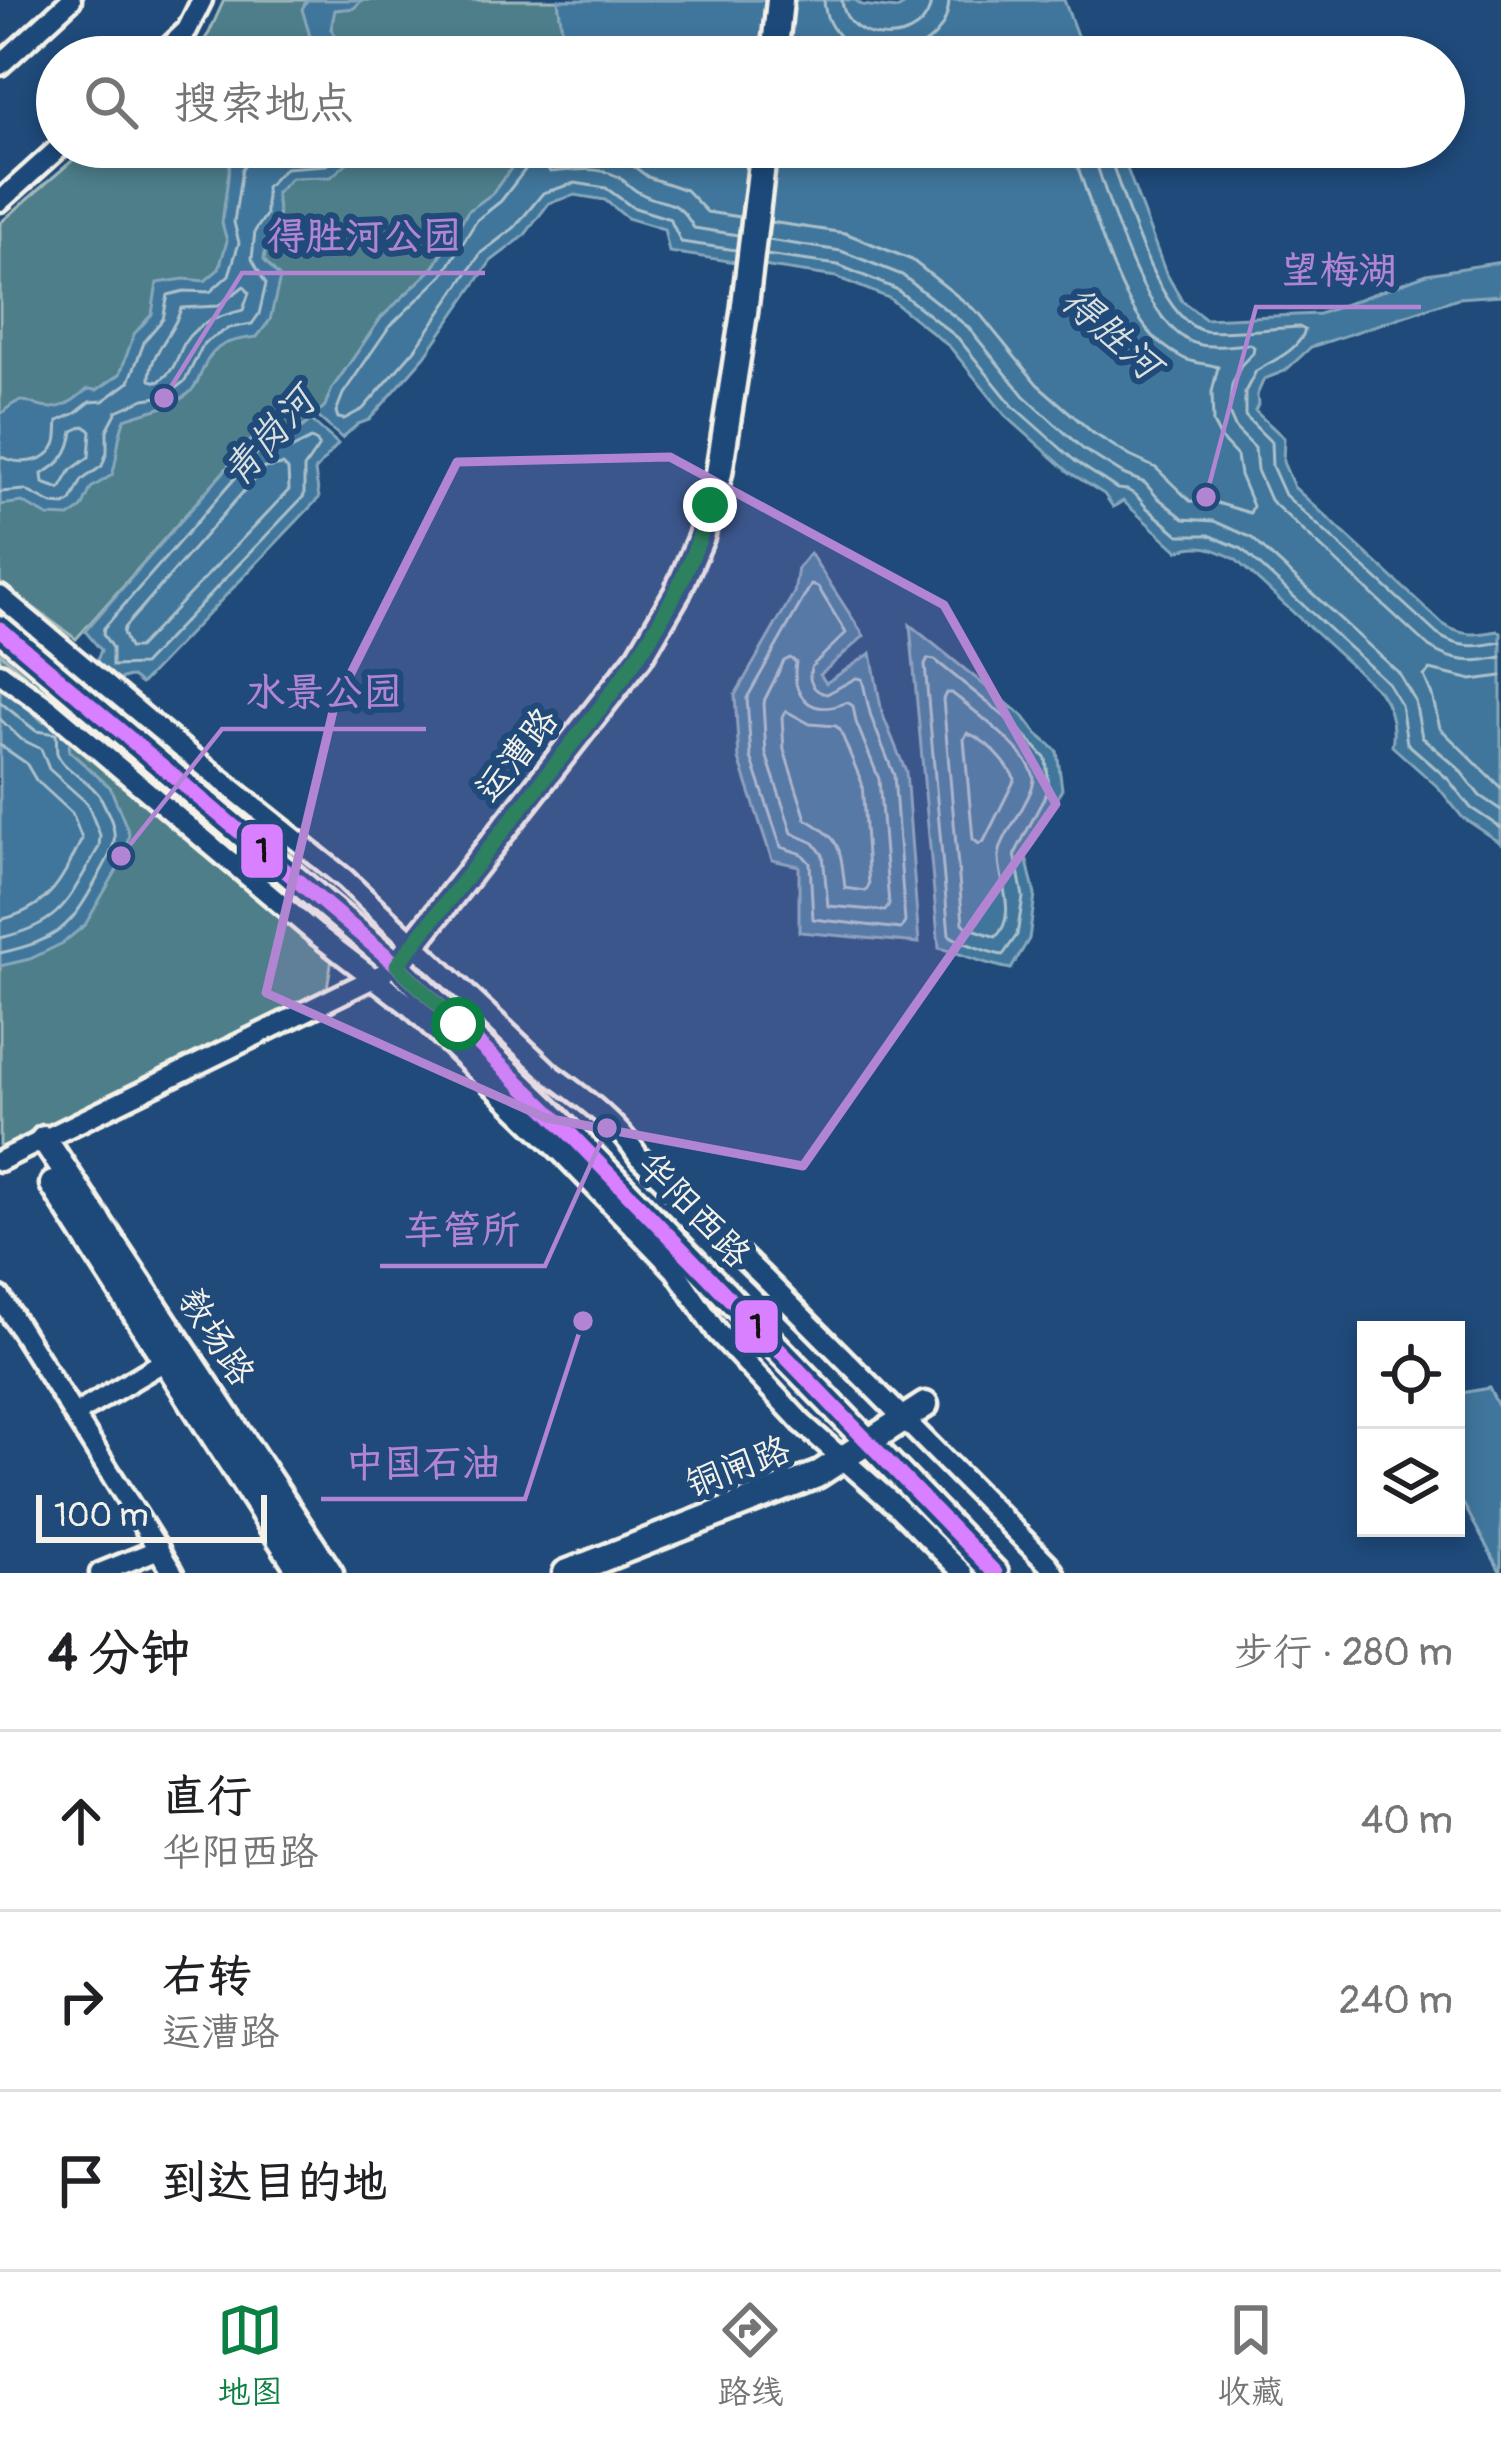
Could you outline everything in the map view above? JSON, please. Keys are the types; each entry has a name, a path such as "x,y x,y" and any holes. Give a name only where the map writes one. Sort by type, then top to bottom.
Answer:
{"main road":[{"path":"776,36 780,0"},
{"name":"运漕路","path":"397,965 640,656 677,592 701,537 719,473 761,168"},
{"name":"华阳西路","path":"0,629 78,679 98,713 397,965 548,1111 995,1573"},
{"name":"教场路","path":"37,1143 174,1356 302,1573"},
{"name":"教场路","path":"174,1356 330,1573"},
{"name":"铜闸路","path":"566,1573 817,1475 915,1412"}],"street":[{"path":"0,65 71,0"},
{"path":"181,36 202,0"},
{"path":"0,201 37,168"},
{"path":"0,596 53,638 78,679 114,693 345,879 553,1075 626,1136 639,1157 762,1276 915,1412 1054,1573"},
{"path":"0,673 410,1006 675,1270 717,1332 802,1423 963,1573"},
{"name":"运漕路","path":"0,1161 397,965"},
{"path":"0,1297 172,1573"},
{"path":"74,1414 174,1356"},
{"path":"100,1573 159,1549"}],"highlighted area":[{"path":"670,457 944,605 1056,804 803,1166 546,1118 266,993 334,707 457,462"}],"green space":[{"path":"224,0 558,0 563,36 207,36"},
{"path":"64,168 511,168 492,194 468,212 434,267 381,318 325,406 288,438 255,436 76,639 0,583 0,223"},
{"path":"0,653 159,790 327,922 332,958 327,988 0,1152"}],"water":[{"path":"307,0 362,0 354,8 335,10 331,29 336,36 310,36 302,9"},
{"path":"558,0 855,0 897,9 912,0 1064,0 1077,36 563,36"},
{"path":"229,168 341,168 331,177 291,178 276,194 279,219 267,235 264,260 280,278 270,320 257,337 218,348 193,389 181,399 125,419 112,475 91,488 82,508 69,517 48,516 22,502 0,505 0,415 22,401 58,407 120,374 134,334 152,314 157,283 205,281 219,269 227,241 222,223"},
{"name":"得胜河","path":"511,168 1127,168 1165,271 1182,301 1205,319 1319,314 1427,274 1501,262 1501,295 1458,298 1311,347 1285,371 1264,379 1255,411 1284,438 1283,462 1294,487 1443,624 1463,633 1501,633 1501,843 1462,817 1439,788 1392,746 1392,717 1379,691 1235,559 1207,548 1178,551 1123,501 1113,507 1104,494 1069,472 1005,415 950,347 889,298 836,277 669,252 664,229 627,218 605,200 575,195 549,203 524,236 491,261 425,356 369,420 342,438 316,415 381,318 434,267 468,211 492,194"},
{"path":"311,420 338,444 315,471 319,498 141,684 132,677 122,678 70,735 69,751 110,787 129,833 125,856 85,925 63,943 30,959 0,966 0,689 13,694 43,722 50,719 98,658 101,650 85,631 255,436 286,436"},
{"path":"810,553 864,636 820,675 826,683 871,653 882,713 906,772 919,943 799,932 799,866 772,860 739,759 735,695 794,593 798,568"},
{"path":"910,625 1024,717 1057,751 1062,789 1026,857 1035,895 1029,939 1011,969 939,948"},
{"path":"1489,1388 1501,1412 1501,1573 1465,1507 1465,1392"}],"transit line":[{"name":"1","path":"0,629 397,965 548,1111 995,1573"}],"place":[{"name":"得胜河公园","path":"164,398"},
{"name":"望梅湖","path":"1206,497"},
{"name":"水景公园","path":"121,856"},
{"name":"车管所","path":"607,1128"},
{"name":"中国石油","path":"583,1321"}],"route":[{"path":"458,1024 397,965 640,656 677,592 710,505"}],"water label":[{"name":"青岗河","path":"269,437"}]}
